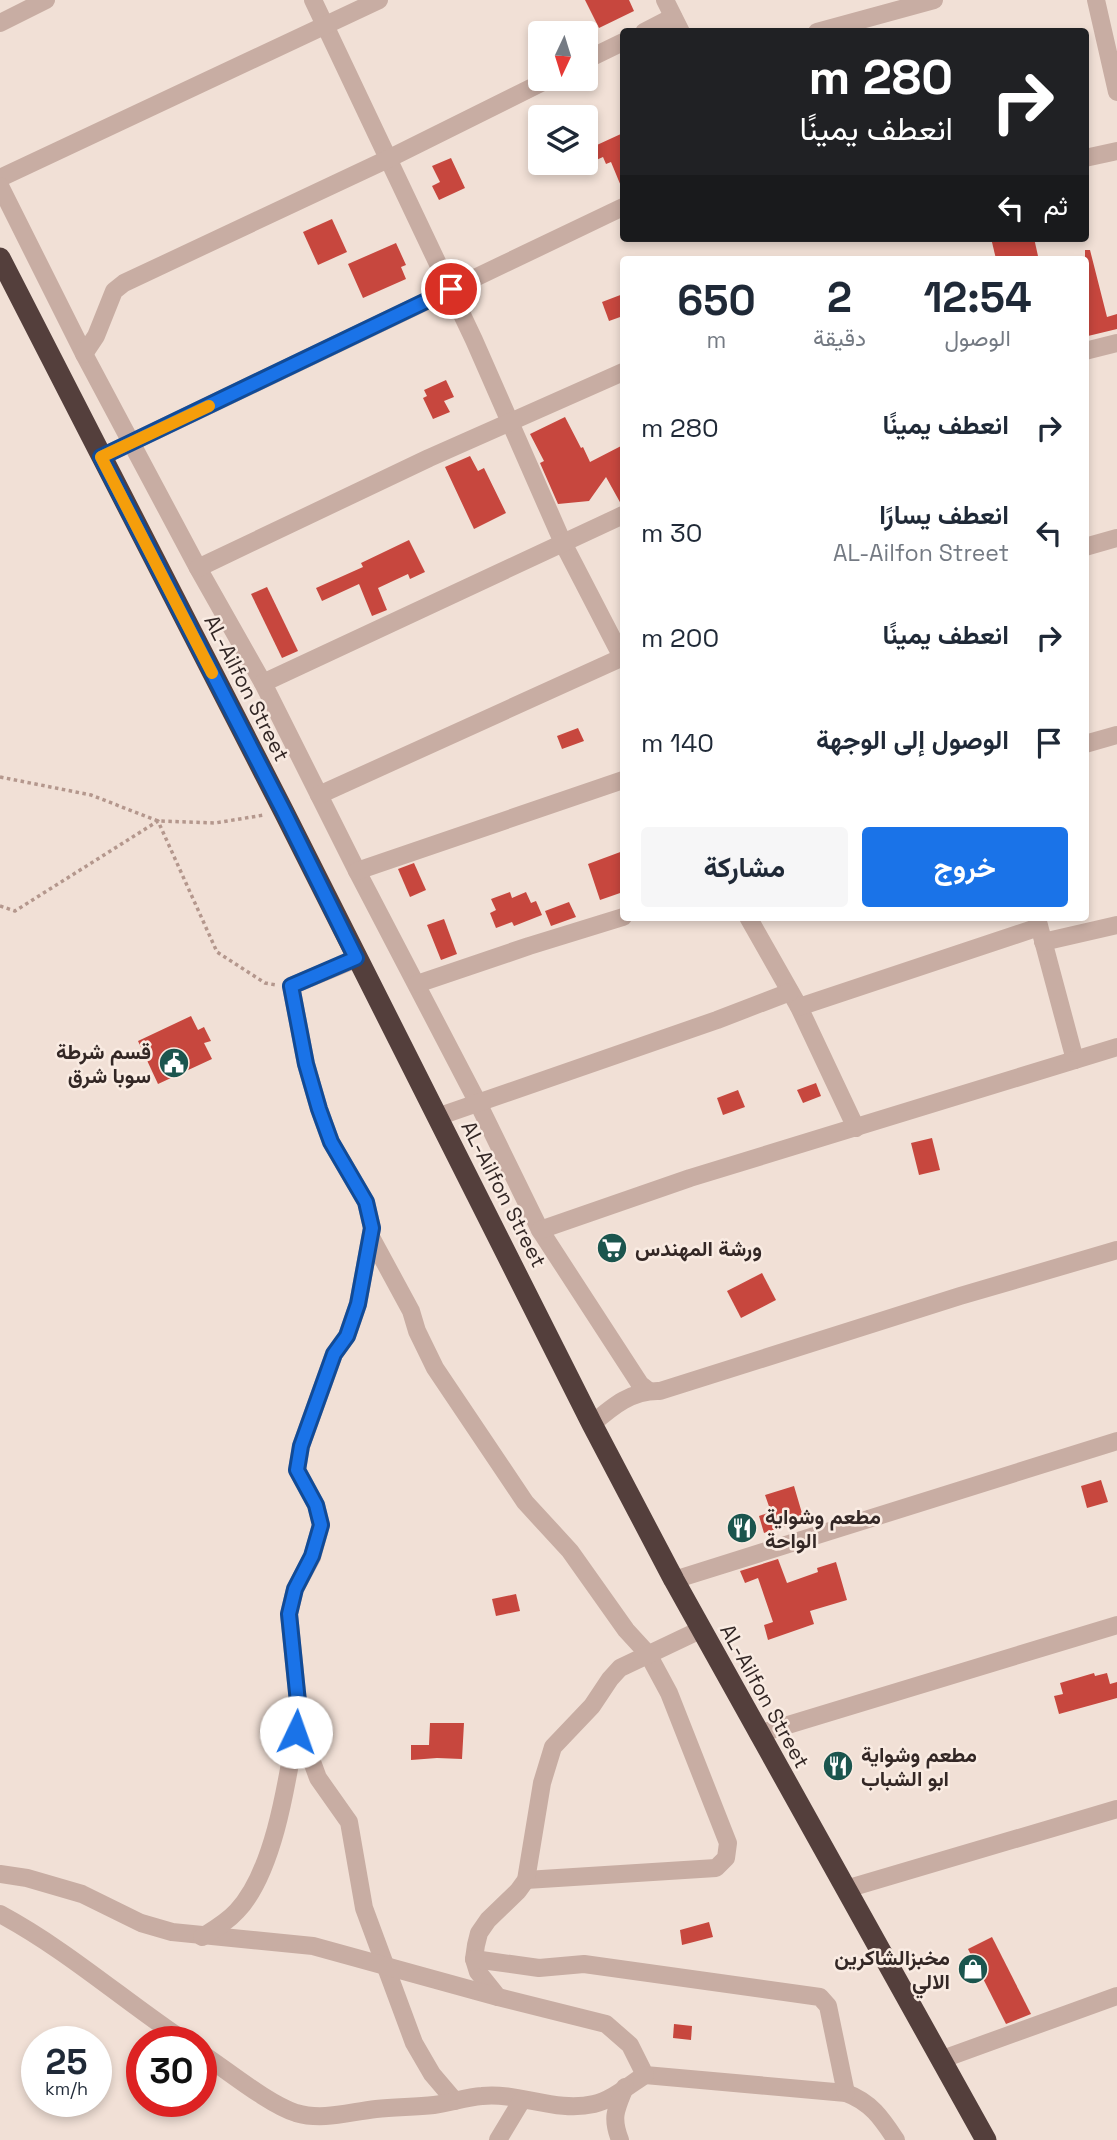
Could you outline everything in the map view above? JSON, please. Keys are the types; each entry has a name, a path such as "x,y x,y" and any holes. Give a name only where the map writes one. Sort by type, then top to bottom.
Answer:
{"highway":[{"name":"AL-Ailfon Street","path":"0,258 284,812 592,1424 758,1734 986,2140"}],"street":[{"path":"0,23 46,0"},
{"path":"313,0 451,289 563,543 620,652"},
{"path":"0,178 379,0"},
{"path":"665,0 677,24"},
{"path":"832,28 934,0"},
{"path":"1096,0 1115,71 1117,92"},
{"path":"598,54 620,43"},
{"path":"84,354 96,336 114,291 124,283 390,158 528,89"},
{"path":"1089,158 1117,151"},
{"path":"0,186 84,354 198,568 263,683 540,1230 640,1384 649,1391"},
{"path":"101,457 620,207"},
{"path":"1089,350 1117,343"},
{"path":"198,568 429,458 620,373"},
{"path":"263,683 620,516"},
{"path":"1089,546 1117,538"},
{"path":"319,794 620,659"},
{"path":"1089,743 1117,736"},
{"path":"357,871 620,781"},
{"path":"417,984 620,918"},
{"path":"750,921 795,999 856,1128"},
{"path":"437,1117 705,1025 1040,929 1117,925"},
{"path":"1040,929 1075,1060"},
{"path":"356,958 291,986 306,1064 319,1109 331,1142 366,1202 372,1239 358,1304 347,1336 334,1354 301,1446 297,1470 316,1505 321,1525 312,1556 295,1589 289,1614 299,1712 307,1748 318,1778 349,1822 365,1908 418,2052 455,2101"},
{"path":"540,1230 690,1178 1117,1047"},
{"path":"372,1239 411,1311 416,1331 435,1368 525,1502 570,1551 626,1630 648,1654 669,1693 728,1843 726,1858 716,1868 526,1880"},
{"path":"592,1424 620,1401 649,1391 660,1391 972,1292 1117,1250"},
{"path":"674,1580 1117,1441"},
{"path":"758,1734 1117,1625"},
{"path":"498,1997 482,1979 474,1959 479,1933 526,1880 542,1783 553,1746 592,1706 620,1668 701,1630"},
{"path":"202,1937 224,1924 239,1910 262,1871 284,1795 299,1712"},
{"path":"846,1889 1117,1809"},
{"path":"0,1874 54,1885 82,1894 141,1923 172,1932 202,1937 313,1945 606,2024 630,2045 645,2075"},
{"path":"0,1914 89,1970 161,2026"},
{"path":"474,1959 539,1968 584,1964 821,1997 828,2006 846,2093"},
{"path":"940,2060 1117,1996"},
{"path":"217,2064 270,2099 295,2112 334,2116 481,2096 582,2106 596,2104 645,2075 846,2093 860,2098 873,2108 896,2140"},
{"path":"620,2140 615,2113 625,2087"},
{"path":"498,2140 522,2100"}],"path":[{"path":"0,777 91,795 158,821 215,823 284,812"},
{"path":"0,906 15,911 158,821"},
{"path":"158,821 217,952 265,984 291,986"}],"building":[{"path":"585,0 629,0 634,11 599,28 598,21 596,21"},
{"path":"620,134 620,184 611,162 606,164 603,157 598,159 598,144"},
{"path":"451,158 465,188 439,200 432,186 440,182 432,166"},
{"path":"332,219 347,252 318,265 303,232"},
{"path":"992,242 1035,242 1038,256 995,256"},
{"path":"396,243 406,265 401,267 406,279 363,298 348,264"},
{"path":"1085,250 1090,250 1107,317 1117,314 1117,329 1089,336 1089,256 1085,256"},
{"path":"620,295 620,317 609,321 602,302"},
{"path":"446,380 454,397 444,401 450,412 433,419 423,398 427,396 424,390"},
{"path":"565,417 590,462 620,447 620,502 606,477 589,501 558,504 540,463 544,461 530,434"},
{"path":"470,456 478,471 484,468 506,513 474,529 445,467"},
{"path":"409,540 425,572 410,579 408,574 378,588 387,610 372,616 359,584 322,601 316,588 363,567 361,563"},
{"path":"267,587 298,651 282,658 251,594"},
{"path":"578,728 584,741 562,749 557,736"},
{"path":"620,852 620,893 600,900 588,864"},
{"path":"414,863 426,890 410,897 398,869"},
{"path":"510,892 512,898 526,892 531,903 536,901 542,915 514,926 512,922 496,928 490,913 496,910 491,899"},
{"path":"569,902 576,917 551,926 545,911"},
{"path":"444,919 457,954 441,960 427,925"},
{"name":"قسم شرطة سوبا شرق","path":"191,1016 198,1030 204,1027 211,1041 204,1043 212,1059 158,1084 138,1041"},
{"path":"816,1083 821,1096 803,1103 797,1090"},
{"path":"738,1090 745,1107 723,1115 717,1098"},
{"path":"932,1138 940,1170 919,1175 911,1143"},
{"path":"762,1273 776,1300 741,1318 727,1291"},
{"path":"1101,1480 1108,1502 1087,1508 1081,1486"},
{"path":"794,1486 804,1520 764,1533 759,1516 771,1512 765,1495"},
{"path":"778,1559 787,1583 818,1572 817,1568 836,1562 847,1600 810,1611 814,1624 768,1640 764,1625 773,1622 758,1578 745,1583 740,1571"},
{"path":"516,1594 520,1611 496,1616 492,1599"},
{"path":"1094,1673 1095,1676 1107,1673 1110,1684 1117,1682 1117,1698 1059,1714 1054,1696 1063,1694 1060,1683"},
{"path":"430,1723 464,1723 462,1759 411,1760 411,1745 429,1745"},
{"path":"709,1922 713,1937 682,1945 680,1930"},
{"path":"992,1937 1031,2014 1006,2024 968,1949"},
{"path":"674,2024 692,2026 691,2040 673,2038"}],"slow traffic":[{"path":"209,406 101,457 212,673"}],"place":[{"name":"قسم شرطة سوبا شرق","path":"174,1063"},
{"name":"ورشة المهندس","path":"612,1248"},
{"name":"مطعم وشواية الواحة","path":"742,1528"},
{"name":"مطعم وشواية ابو الشباب","path":"838,1766"},
{"name":"مخبزالشاكرين الالي","path":"973,1969"}],"route":[{"path":"296,1732 299,1712 289,1614 295,1589 312,1556 321,1525 316,1505 297,1470 301,1446 334,1354 347,1336 358,1304 372,1228 366,1202 331,1142 319,1109 306,1064 291,986 356,958 101,457 451,289"}]}
